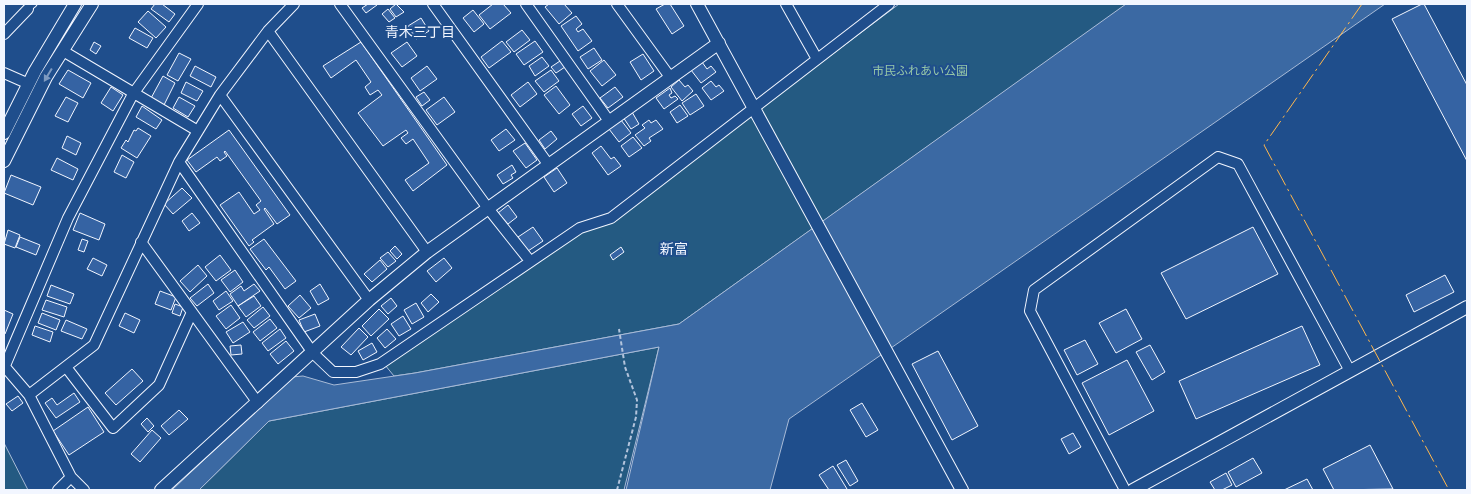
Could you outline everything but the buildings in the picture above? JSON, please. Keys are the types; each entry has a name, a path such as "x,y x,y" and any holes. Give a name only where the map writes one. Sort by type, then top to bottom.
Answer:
{"street":[{"path":"4,133 29,84 75,4"},
{"path":"4,161 36,96 92,4"},
{"path":"84,490 71,477 29,395 4,368 68,218 132,94 198,4"},
{"path":"29,395 94,345 179,162 220,95 268,31 294,4"},
{"path":"340,4 487,207 530,261"},
{"path":"433,4 548,164"},
{"path":"526,4 609,121"},
{"path":"617,4 670,78"},
{"path":"697,4 812,211 962,490"},
{"path":"786,4 816,59"},
{"path":"179,162 313,353 333,372 356,372 380,364 580,228 611,218 889,4"},
{"path":"4,34 30,6"},
{"path":"268,31 427,252"},
{"path":"161,490 369,300 427,252 487,207 719,43"},
{"path":"63,51 132,94 198,131"},
{"path":"4,73 29,84"},
{"path":"220,95 369,300"},
{"path":"1126,490 1030,311 1034,290 1218,157 1238,164 1350,371"},
{"path":"141,242 258,403"},
{"path":"1133,490 1467,307"},
{"path":"66,367 113,428 159,384 192,312"},
{"path":"58,490 71,477"}],"path":[{"path":"617,490 637,400 625,367 619,329"}],"green space":[{"name":"市民ふれあい公園","path":"899,4 1127,4 679,324 394,376 385,365 582,231 612,220"},
{"path":"659,347 624,490 199,490 269,421"},
{"path":"4,443 28,490 4,490"}],"shaded area":[{"path":"1126,4 1385,4 789,419 770,490 626,490 659,347 269,421 199,490 172,490 292,377 303,376 334,385 415,373 679,324"}],"power":[{"path":"1362,4 1264,145 1449,490"}],"district":[{"name":"青木三丁目","path":"420,32"},
{"name":"新富","path":"674,249"}]}
